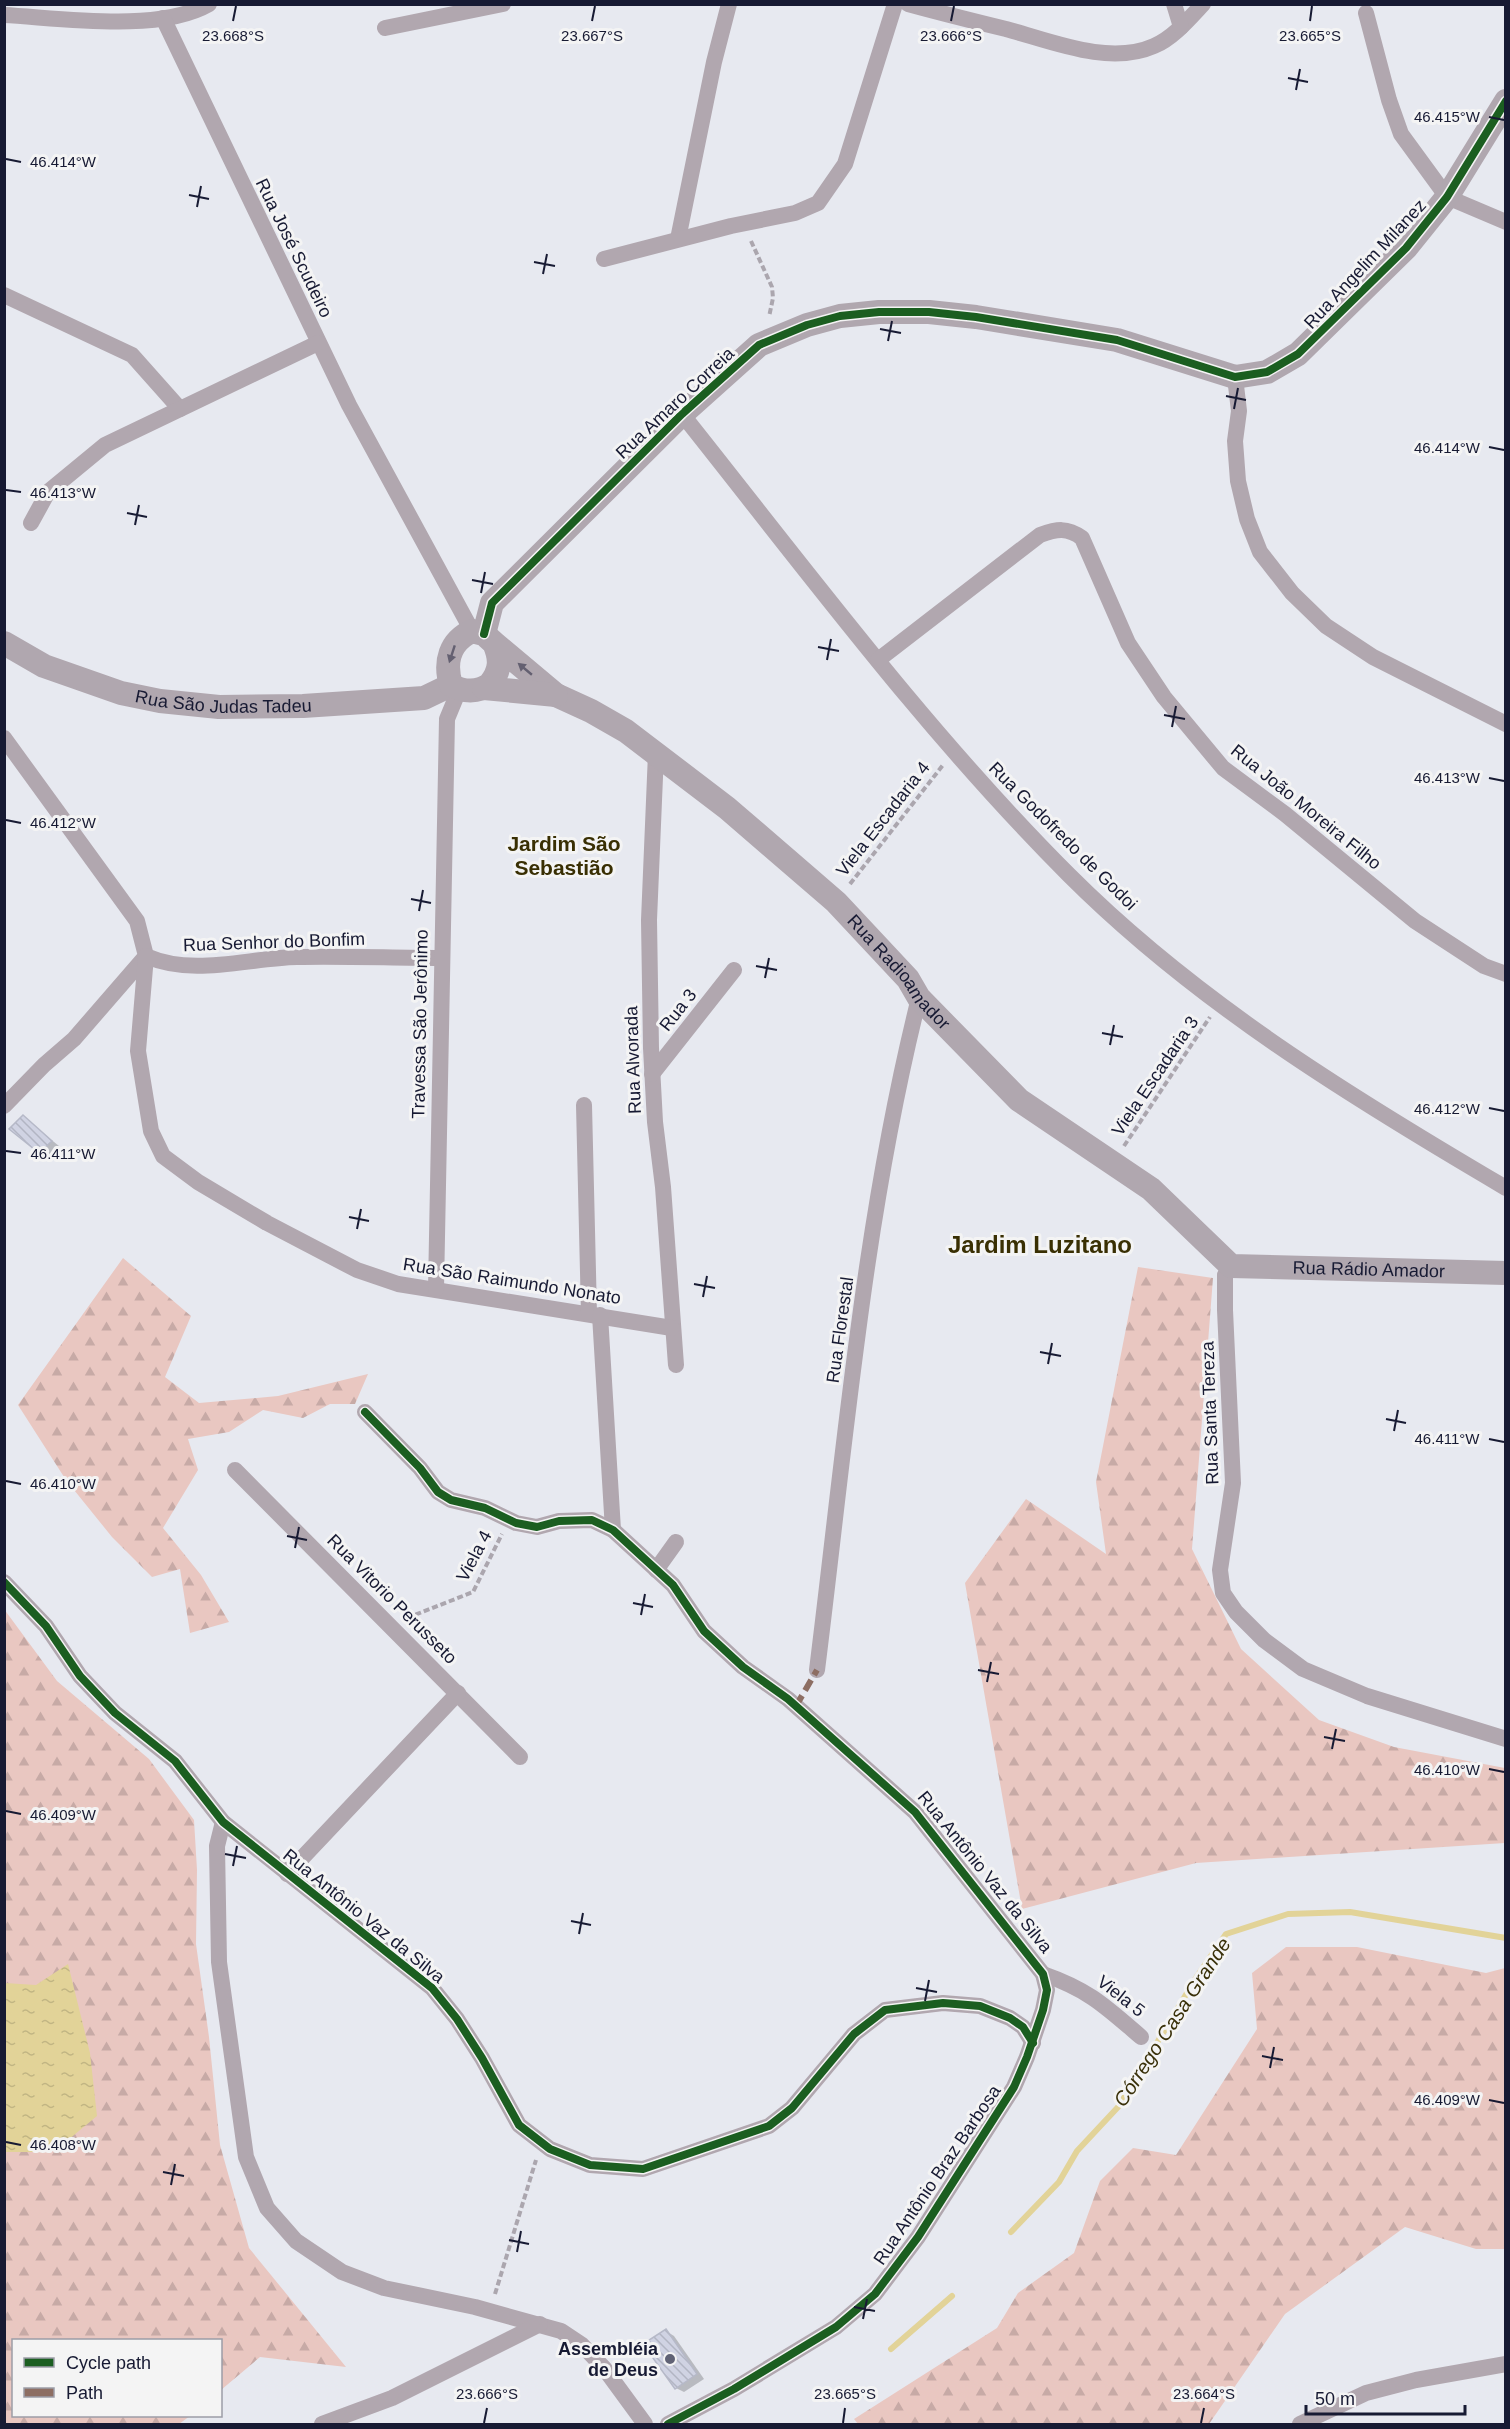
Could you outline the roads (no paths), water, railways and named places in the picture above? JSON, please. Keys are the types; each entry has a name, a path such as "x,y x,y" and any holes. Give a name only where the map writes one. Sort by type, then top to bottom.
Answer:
{"street":[{"path":"4,15 124,21 163,18 209,4"},
{"path":"385,28 503,4"},
{"path":"604,260 731,226 795,213 818,203 845,164 896,4"},
{"path":"908,4 954,10 1084,50 1115,52 1135,52 1155,45 1181,27 1203,4"},
{"path":"1174,4 1181,27"},
{"path":"678,240 725,5"},
{"path":"1366,13 1389,100 1401,134 1448,197 1506,222"},
{"name":"Rua José Scudeiro","path":"163,18 354,415 483,636"},
{"name":"Rua Angelim Milanez","path":"1235,378 1267,372 1298,354 1398,256 1448,197 1506,101"},
{"path":"4,295 132,355 180,409"},
{"name":"Rua Amaro Correia","path":"483,636 492,603 682,414 765,342 807,325 840,316 879,312 929,312 976,317 1117,340 1235,378"},
{"path":"31,523 48,492 105,445 318,343"},
{"path":"1235,378 1239,411 1235,441 1238,481 1247,519 1260,552 1292,593 1326,626 1373,657 1506,724"},
{"name":"Rua Godofredo de Godoi","path":"682,414 952,752 1070,876 1137,937 1219,1004 1340,1086 1506,1188"},
{"name":"Rua João Moreira Filho","path":"878,660 1041,535 1056,530 1071,530 1082,538 1128,643 1164,698 1223,768 1416,921 1484,966 1506,974"},
{"path":"483,636 499,656 500,666 496,675 484,688 455,688 447,672 452,651 459,637 483,636"},
{"name":"Rua Radioamador","path":"483,636 556,695 626,731 727,808 836,902 908,979 919,998 1019,1100 1151,1189 1231,1266"},
{"name":"Rua São Judas Tadeu","path":"4,643 44,666 121,693 160,701 219,706 303,706 424,698 455,688"},
{"name":"Travessa São Jerônimo","path":"436,1289 447,719 455,688"},
{"name":"Rua Radioamador","path":"484,688 556,695"},
{"path":"4,738 137,921 147,956 74,1039 44,1065 4,1106"},
{"name":"Rua Alvorada","path":"656,753 649,920 652,1074 676,1365"},
{"name":"Rua Senhor do Bonfim","path":"147,956 163,963 188,967 295,957 441,958"},
{"name":"Rua São Raimundo Nonato","path":"147,956 138,1051 151,1131 163,1156 198,1182 267,1223 357,1270 398,1284 672,1328"},
{"name":"Rua 3","path":"652,1074 734,970"},
{"name":"Rua Florestal","path":"817,1670 856,1349 891,1125 919,998"},
{"path":"584,1105 594,1315 613,1530"},
{"name":"Rua Rádio Amador","path":"1231,1266 1506,1273"},
{"name":"Rua Santa Tereza","path":"1231,1266 1225,1275 1233,1483 1220,1570 1223,1593 1236,1612 1264,1640 1303,1669 1367,1696 1506,1739"},
{"name":"Rua Antônio Vaz da Silva","path":"365,1412 420,1468 438,1492 451,1500 485,1508 508,1519 537,1527 559,1521 592,1520 613,1530 673,1586 704,1631 743,1667 788,1699 915,1812 1042,1974 1047,1990 1033,2043"},
{"name":"Rua Vitorio Perusseto","path":"235,1470 520,1757"},
{"path":"656,1570 676,1542"},
{"name":"Rua Antônio Vaz da Silva","path":"4,1582 46,1626 80,1676 116,1713 175,1761 223,1822 432,1988 457,2019 482,2058 519,2125 550,2149 590,2165 643,2169 769,2126 792,2108 854,2034 885,2010 943,2003 980,2006 1010,2018 1023,2027 1033,2043"},
{"path":"287,1874 458,1693"},
{"path":"223,1822 218,1846 219,1962 246,2157 267,2208 296,2241 342,2272 384,2288 489,2311 561,2331 582,2345 604,2368 645,2424"},
{"name":"Viela 5","path":"1042,1974 1070,1983 1101,2001 1141,2037"},
{"name":"Rua Antônio Braz Barbosa","path":"668,2424 734,2389 836,2327 875,2294 918,2237 1014,2087 1033,2043"},
{"path":"322,2424 392,2398 540,2324"},
{"path":"1300,2424 1366,2393 1416,2380 1506,2364"}],"water":[{"path":"68,1964 90,2053 97,2116 68,2140 48,2152 5,2152 5,1983 36,1985"}],"waterway":[{"name":"Córrego Casa Grande","path":"1011,2232 1059,2182 1077,2151 1119,2106 1196,1978 1226,1934 1288,1914 1350,1912 1506,1938"},
{"name":"Córrego Casa Grande","path":"891,2349 952,2296"}],"place":[{"name":"Assembléia de Deus","path":"670,2359"}],"district":[{"name":"Jardim São Sebastião","path":"564,855"},
{"name":"Jardim Luzitano","path":"1040,1244"}]}
